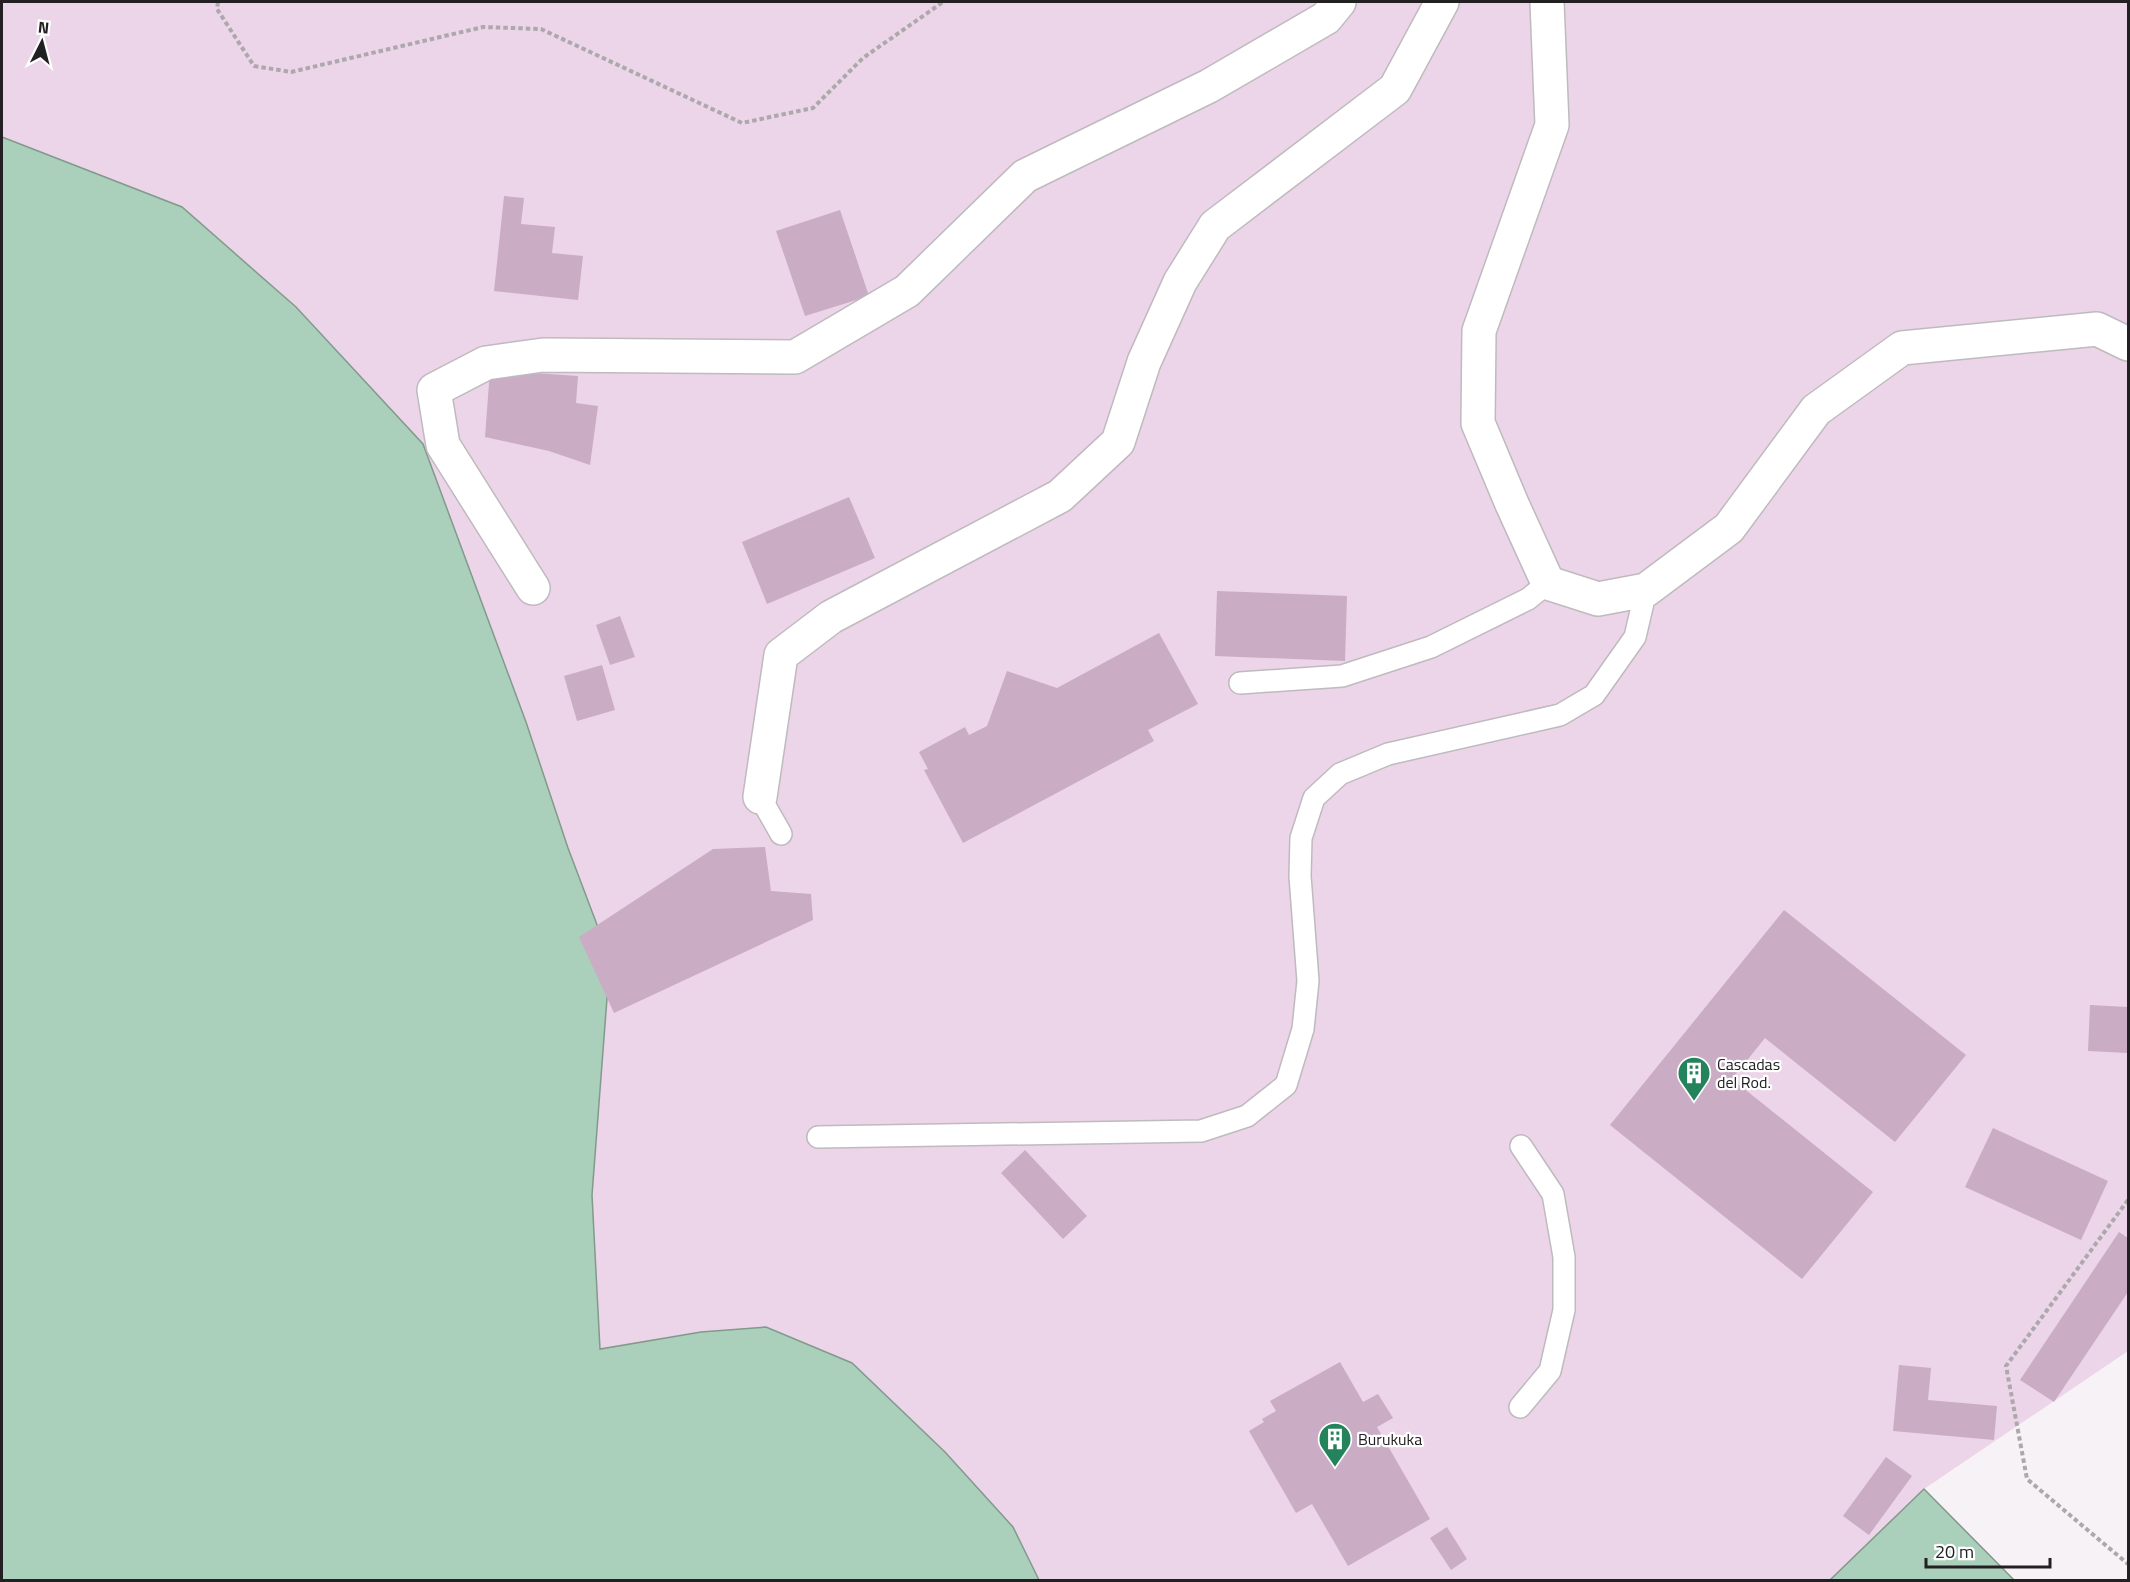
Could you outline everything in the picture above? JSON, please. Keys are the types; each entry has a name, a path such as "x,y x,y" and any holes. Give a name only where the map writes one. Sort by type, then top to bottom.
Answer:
{"street":[{"path":"533,588 443,445 434,390 486,363 543,355 795,357 907,291 1025,176 1209,86 1326,18 1339,2"},
{"path":"760,797 781,654 831,617 1060,496 1118,442 1144,362 1180,282 1215,226 1395,89 1442,2"},
{"path":"1546,2 1552,124 1479,331 1478,423 1548,583 1598,599 1646,590 1729,528 1816,410 1902,348 2097,329 2128,344"}],"lane":[{"path":"1240,682 1342,676 1431,647 1528,599 1548,583"},
{"path":"818,1137 1201,1131 1247,1116 1286,1085 1303,1029 1308,981 1300,876 1301,838 1314,798 1340,774 1388,754 1560,715 1594,695 1635,637 1646,590"},
{"path":"760,797 781,834"},
{"path":"1520,1407 1550,1371 1564,1310 1564,1257 1553,1194 1521,1146"}],"path":[{"path":"218,2 217,9 254,66 291,72 483,27 541,29 742,123 813,108 862,58 943,2"},
{"path":"2128,1200 2006,1366 2027,1479 2128,1564"}],"shaded area":[{"path":"2,2 2128,2 2128,1351 1924,1489 1830,1580 1039,1580 1012,1527 945,1452 852,1363 701,1332 600,1349 568,848 526,722 423,444 296,307 182,207 2,137"},
{"path":"2,137 182,207 296,307 423,444 526,722 568,848 610,959 592,1195 600,1349 701,1332 766,1327 852,1363 945,1452 1013,1527 1039,1580 2,1580"},
{"path":"1924,1489 2014,1580 1830,1580"}],"building":[{"path":"504,196 524,198 521,224 555,227 552,253 583,256 578,300 494,291"},
{"path":"840,210 869,296 805,316 776,231"},
{"path":"490,370 578,376 576,403 598,406 590,465 549,451 485,437"},
{"path":"849,497 875,558 767,604 742,542"},
{"path":"1217,591 1347,596 1345,661 1215,656"},
{"path":"620,616 635,657 610,665 596,625"},
{"path":"1159,633 1198,704 1148,730 1154,741 963,843 924,770 928,769 919,752 965,727 969,735 987,726 1007,671 1057,688"},
{"path":"602,665 615,710 577,721 564,676"},
{"path":"765,847 771,891 811,894 813,920 614,1013 579,937 713,849"},
{"name":"Cascadas del Rod.","path":"1784,910 1966,1055 1895,1142 1765,1038 1732,1079 1873,1192 1802,1279 1610,1125"},
{"path":"2090,1005 2128,1007 2128,1053 2088,1051"},
{"path":"1993,1128 2108,1181 2081,1240 1965,1187"},
{"path":"1025,1150 1087,1216 1063,1239 1001,1173"},
{"path":"2119,1232 2128,1238 2128,1292 2054,1402 2020,1380"},
{"name":"Burukuka","path":"1340,1362 1363,1402 1378,1394 1393,1418 1377,1427 1430,1519 1348,1566 1312,1504 1296,1513 1249,1431 1264,1422 1262,1419 1276,1411 1270,1401"},
{"path":"1899,1365 1931,1368 1928,1400 1997,1406 1994,1440 1893,1431"},
{"path":"1886,1457 1912,1476 1869,1535 1843,1516"},
{"path":"1447,1527 1467,1559 1451,1570 1430,1538"}],"place":[{"name":"Cascadas del Rod.","path":"1694,1102"},
{"name":"Burukuka","path":"1335,1468"}]}
